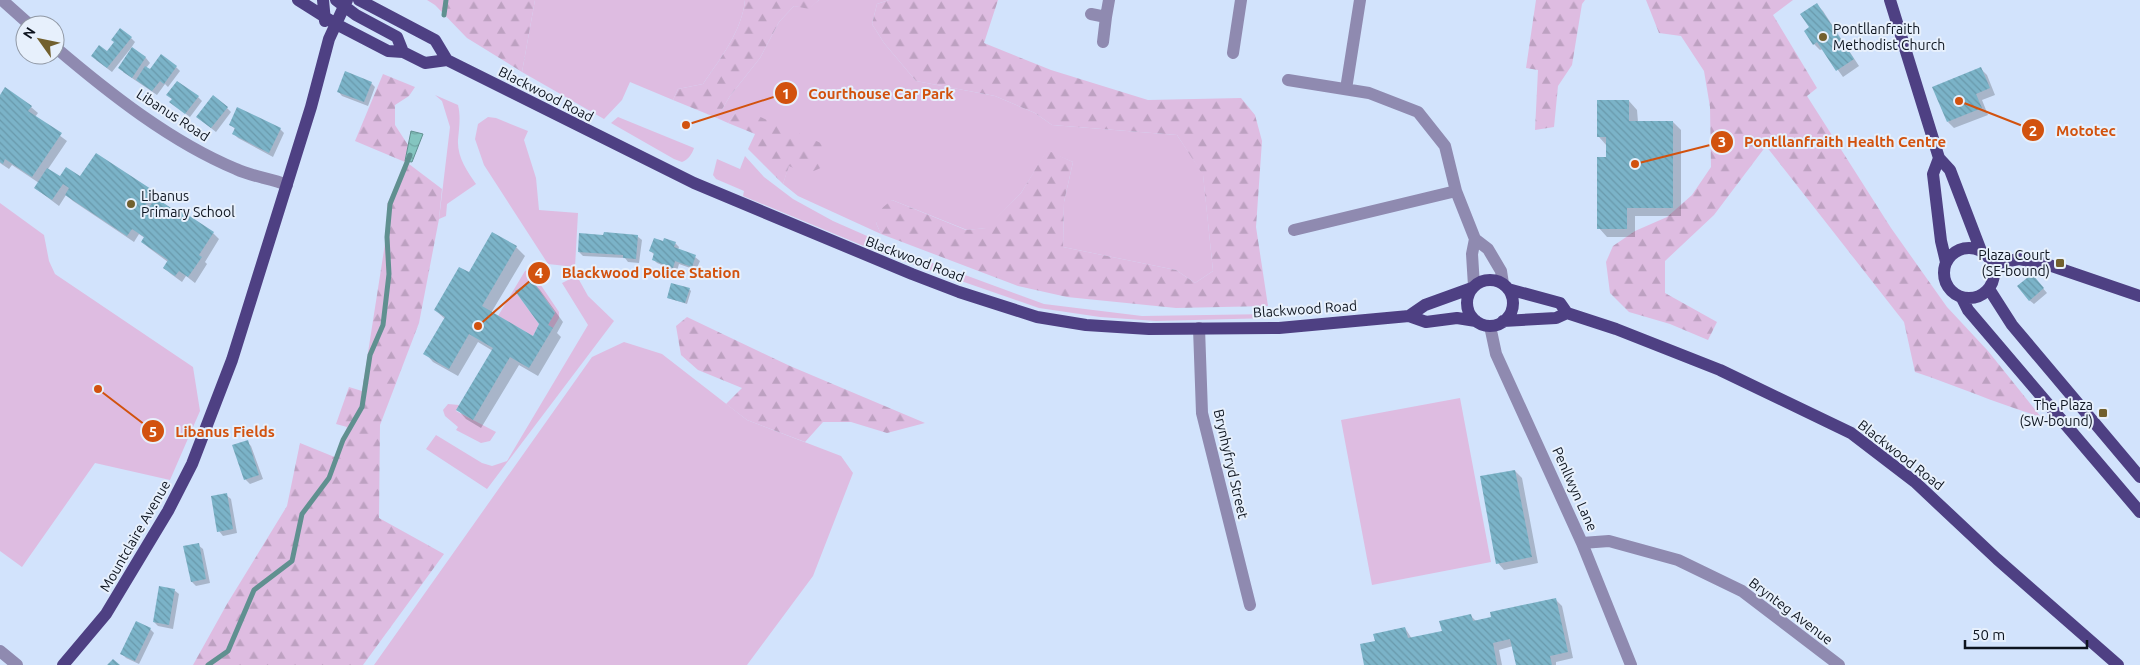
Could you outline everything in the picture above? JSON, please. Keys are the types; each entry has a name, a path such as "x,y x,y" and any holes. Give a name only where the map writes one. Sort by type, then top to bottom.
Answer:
{"main road":[{"path":"298,0 336,24 388,51 403,52 425,63 447,60 435,40 359,0"},
{"path":"323,0 328,39"},
{"path":"1890,0 1939,158 1950,170 1982,251"},
{"path":"287,184 328,39 336,24 342,2 397,37 403,52"},
{"name":"Blackwood Road","path":"447,60 667,171 838,245 959,292 1037,317 1086,325 1149,329 1278,328 1409,316 1426,322 1457,318 1476,321"},
{"path":"1939,158 1933,174 1941,241 1946,262 1944,280 1948,288 1962,298 1971,299 1983,295 1989,289 1995,273 1993,264 1982,251 1973,248 1962,249 1954,253 1946,262"},
{"name":"Mountclaire Avenue","path":"63,665 106,614 168,511 188,472 214,411 232,360 287,184"},
{"path":"1993,264 2019,259 2046,264 2140,296"},
{"path":"1503,321 1509,314 1512,306 1512,297 1506,286 1492,280 1485,280 1473,286 1468,294 1468,309 1476,321 1490,326 1503,321 1556,318 1567,313"},
{"name":"Blackwood Road","path":"1409,316 1424,305 1473,286"},
{"name":"Blackwood Road","path":"1506,286 1560,303 1567,313 1616,329 1720,370 1851,433 1916,482 1997,559 2118,665"},
{"path":"1989,289 2012,325 2140,477"},
{"path":"1962,298 1968,310 2140,512"}],"street":[{"path":"2,0 19,15"},
{"path":"1103,42 1109,0"},
{"path":"1233,53 1241,0"},
{"path":"1346,90 1360,0"},
{"path":"1091,14 1106,17"},
{"name":"Libanus Road","path":"65,56 97,83 188,145 234,169 253,176 287,184"},
{"path":"1288,80 1368,92 1418,112 1445,146 1456,191 1475,239 1488,249 1506,286"},
{"path":"1294,230 1456,191"},
{"path":"1473,286 1472,254 1475,239"},
{"name":"Penllwyn Lane","path":"1490,326 1496,354 1582,543 1631,665"},
{"name":"Brynhyfryd Street","path":"1199,328 1202,414 1250,605"},
{"name":"Brynteg Avenue","path":"1582,543 1609,541 1678,560 1742,591 1839,665"},
{"path":"0,651 17,665"}],"green space":[{"path":"427,0 535,0 522,72 467,38 435,5"},
{"path":"535,0 745,0 740,23 735,34 703,84 678,89 673,100 630,82 622,100 604,119 522,72"},
{"path":"745,0 819,0 809,9 794,6 779,22 760,58 730,96 717,118 673,100 678,89 703,84 735,34 740,23"},
{"path":"819,0 889,0 877,4 872,24 884,43 916,81 995,96 1035,113 1052,125 1177,135 1203,174 1213,271 1195,283 1176,270 1063,247 1064,202 1073,162 1047,151 1021,193 987,228 967,230 892,200 876,223 881,234 798,196 783,184 789,165 736,112 728,123 717,118 730,96 760,58 779,22 794,6 809,8"},
{"path":"889,0 998,0 984,43 1051,70 1148,100 1241,98 1255,115 1262,141 1256,227 1268,306 1176,308 1067,297 1018,286 881,234 876,223 882,208 892,200 966,230 986,228 1021,193 1047,150 1073,162 1064,202 1063,247 1176,270 1195,283 1213,271 1203,175 1177,135 1052,125 1035,113 995,96 916,81 884,43 872,24 877,4"},
{"path":"1536,0 1585,0 1582,4 1572,65 1558,86 1554,127 1535,130 1538,70 1526,68"},
{"path":"1646,0 1793,0 1773,15 1817,88 1807,96 1891,228 1947,307 1988,351 2041,417 1915,372 1904,322 1766,146 1714,215 1665,261 1665,293 1717,322 1708,340 1670,324 1629,312 1610,293 1606,262 1613,246 1635,231 1667,217 1692,195 1711,167 1710,107 1704,71 1681,36 1659,33"},
{"path":"383,74 415,87 409,96 395,105 395,125 408,145 405,161 442,189 439,219 419,323 380,425 379,518 444,554 363,665 193,665 227,604 287,506 300,443 337,458 347,427 336,424 349,387 362,391 389,218 387,205 405,162 355,141"},
{"path":"435,95 458,105 460,118 459,152 466,169 476,184 447,204 446,216 439,219 450,127 442,101"},
{"path":"736,112 751,113 828,146 825,166 807,174 789,166 783,184 748,149 755,134 728,123"},
{"path":"488,117 496,118 528,131 524,140 536,178 539,210 578,213 575,267 548,264 484,165 475,139 478,124"},
{"path":"618,117 694,148 690,156 684,161 674,159 611,123"},
{"path":"745,156 764,177 793,199 833,221 908,254 1044,304 1142,316 1272,314 1273,318 1156,321 1100,317 1039,308 883,254 743,196 744,191 716,179 713,175 717,159 740,169"},
{"path":"0,203 44,235 49,261 55,274 193,367 200,411 170,480 95,463 22,567 0,551"},
{"path":"530,269 559,312 559,318 553,328 548,325 555,312 532,280 515,291 539,324 533,336 498,316 525,271"},
{"path":"578,278 588,296 614,321 487,489 426,449 436,435 482,463 492,466 507,461 588,325 562,283"},
{"path":"687,317 790,366 925,423 887,433 851,422 823,422 805,442 747,420 726,404 742,388 698,370 681,355 676,326"},
{"path":"624,342 662,354 747,420 841,456 853,473 813,576 747,665 374,665 592,357"},
{"path":"1460,398 1491,562 1372,585 1341,420"},
{"path":"448,404 459,405 456,411 496,432 490,441 481,443 456,430 458,427 445,416 443,410"}],"water":[{"path":"411,131 423,134 412,162 405,161"}],"building":[{"name":"Pontllanfraith Methodist Church","path":"1817,3 1854,59 1836,71 1817,42 1813,45 1804,31 1809,27 1800,14"},
{"path":"120,28 132,37 107,68 91,56 99,45 107,51 114,42 111,40"},
{"path":"132,47 146,57 132,78 118,68"},
{"path":"161,54 177,66 164,84 160,81 152,91 136,80 145,66 150,69"},
{"path":"1981,67 1990,88 1976,94 1982,108 1947,122 1932,87"},
{"path":"345,71 372,82 364,102 337,92"},
{"path":"177,81 199,96 185,114 169,102 172,99 166,95"},
{"path":"5,87 32,106 28,111 62,133 32,177 5,159 3,164 0,162 0,95"},
{"path":"213,95 228,107 211,128 196,117"},
{"path":"1597,100 1629,100 1629,121 1673,121 1673,208 1627,208 1627,229 1597,229 1597,157 1606,157 1606,137 1597,137"},
{"path":"237,107 281,128 269,153 232,134 235,128 229,125"},
{"path":"96,153 154,191 143,209 146,211 156,198 177,212 179,209 214,232 199,255 202,257 188,277 179,271 175,276 163,268 168,260 141,242 144,237 132,229 127,236 65,195 69,188 63,184 52,200 34,188 47,168 60,176 66,167 80,176"},
{"path":"492,232 517,246 482,306 533,336 539,324 515,291 532,280 555,313 548,325 553,328 529,368 510,357 473,420 456,410 493,348 469,334 449,369 423,354 445,317 434,310 459,267 469,272"},
{"path":"604,232 638,235 636,259 623,258 623,255 578,252 579,233 603,235"},
{"path":"654,238 663,241 664,238 676,242 674,247 696,255 692,267 675,261 673,268 652,260 654,253 649,251"},
{"path":"2032,274 2044,288 2029,301 2017,286"},
{"path":"671,283 690,288 685,303 667,298"},
{"path":"248,440 259,475 244,480 232,445"},
{"path":"1515,470 1532,557 1496,564 1480,476"},
{"path":"227,493 233,529 217,532 211,496"},
{"path":"199,543 206,579 191,582 183,546"},
{"path":"159,586 175,589 169,625 153,622"},
{"path":"1556,598 1568,652 1550,656 1552,665 1516,665 1510,639 1493,643 1497,665 1364,665 1360,644 1375,641 1373,634 1405,627 1408,638 1442,631 1439,621 1471,614 1473,621 1491,617 1490,612"},
{"path":"136,621 151,628 135,661 120,654"},
{"path":"113,659 120,665 107,665"}],"waterway":[{"path":"444,15 446,0"},
{"path":"208,665 228,651 254,590 292,561 302,514 329,478 343,440 362,407 370,355 383,325 389,274 387,237 390,204 410,155"}],"place":[{"name":"Pontllanfraith Methodist Church","path":"1823,37"},
{"name":"Mototec","path":"1959,101"},
{"name":"Courthouse Car Park","path":"686,125"},
{"name":"Pontllanfraith Health Centre","path":"1635,164"},
{"name":"Libanus Primary School","path":"131,204"},
{"name":"Plaza Court (SE-bound)","path":"2060,263"},
{"name":"Blackwood Police Station","path":"478,326"},
{"name":"Libanus Fields","path":"98,389"},
{"name":"The Plaza (SW-bound)","path":"2103,413"}]}
